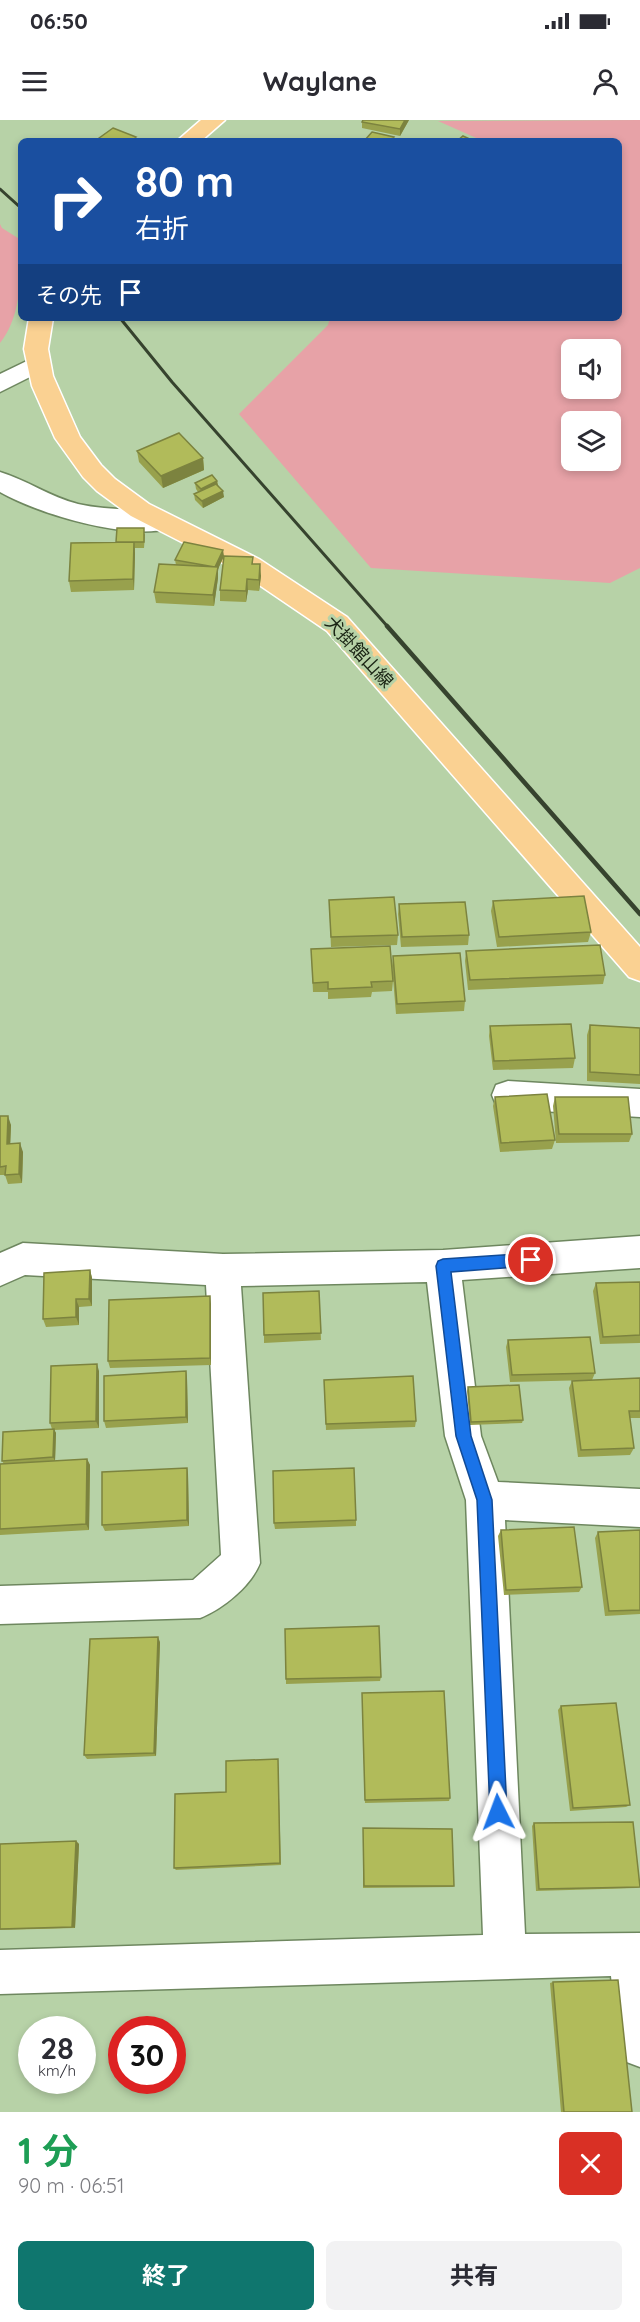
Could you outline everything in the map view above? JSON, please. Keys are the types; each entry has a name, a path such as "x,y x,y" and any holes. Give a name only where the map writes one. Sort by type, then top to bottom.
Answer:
{"main road":[{"path":"192,138 214,120"},
{"name":"犬掛館山線","path":"40,321 35,340 35,365 68,440 88,469 119,497 162,522 217,547 267,574 337,624 633,960"}],"street":[{"path":"0,384 35,365"},
{"path":"0,481 15,490 62,508 122,521 162,522"},
{"path":"592,952 633,960"},
{"path":"508,1095 640,1102"},
{"path":"0,1270 23,1259 223,1270 443,1266 640,1252"},
{"path":"443,1266 463,1436 484,1500 505,1956"},
{"path":"0,1605 200,1599 241,1563 223,1270"},
{"path":"484,1500 640,1508"},
{"path":"0,1972 635,1954 640,2045"}],"shaded area":[{"path":"640,120 640,568 610,583 371,568 239,414 328,325 329,321 622,321 622,138 476,138 438,121"},
{"path":"0,224 2,228 18,238 18,299 13,320 0,343"}],"building":[{"path":"363,120 405,120 400,129 362,122"},
{"path":"113,128 136,137 135,138 99,138"},
{"path":"372,132 394,137 393,138 367,138"},
{"path":"179,433 203,458 161,476 137,451"},
{"path":"212,475 217,481 201,489 195,483"},
{"path":"216,484 223,491 202,501 194,494"},
{"path":"117,528 144,528 144,542 116,542"},
{"path":"134,542 133,579 69,581 71,543"},
{"path":"184,542 223,550 215,567 175,560"},
{"path":"224,556 253,557 252,564 260,564 259,580 247,579 246,591 220,590"},
{"path":"159,564 218,567 213,595 154,592"},
{"path":"584,896 591,932 499,937 493,901"},
{"path":"394,897 398,935 331,937 329,900"},
{"path":"465,902 469,935 402,937 399,904"},
{"path":"600,945 605,975 470,980 466,951"},
{"path":"390,946 393,981 371,982 372,987 328,989 328,982 313,983 311,949"},
{"path":"460,953 465,1001 397,1004 393,956"},
{"path":"571,1024 575,1058 494,1061 490,1026"},
{"path":"590,1025 640,1028 640,1075 590,1072"},
{"path":"547,1094 555,1140 501,1143 495,1097"},
{"path":"555,1097 628,1097 632,1134 559,1134"},
{"path":"0,1116 8,1116 7,1144 20,1143 19,1174 5,1175 6,1166 0,1167"},
{"path":"90,1270 89,1299 76,1299 76,1317 43,1319 44,1273"},
{"path":"640,1282 640,1335 603,1337 596,1283"},
{"path":"319,1291 321,1333 264,1335 263,1293"},
{"path":"210,1296 210,1358 108,1361 109,1300"},
{"path":"590,1337 595,1373 512,1375 508,1340"},
{"path":"97,1364 96,1421 50,1423 51,1366"},
{"path":"186,1371 186,1417 104,1421 104,1376"},
{"path":"413,1376 416,1421 326,1424 324,1380"},
{"path":"640,1378 640,1411 629,1411 634,1448 581,1450 572,1381"},
{"path":"519,1385 523,1420 471,1422 468,1387"},
{"path":"54,1429 53,1457 2,1461 3,1432"},
{"path":"87,1459 86,1524 0,1529 0,1464"},
{"path":"187,1468 187,1520 102,1525 102,1472"},
{"path":"354,1468 356,1520 274,1523 273,1471"},
{"path":"574,1527 582,1587 506,1590 501,1530"},
{"path":"640,1530 640,1610 609,1611 598,1532"},
{"path":"379,1626 381,1677 286,1679 285,1629"},
{"path":"158,1637 154,1753 84,1755 90,1639"},
{"path":"444,1691 450,1798 365,1800 362,1693"},
{"path":"616,1703 630,1805 573,1808 561,1706"},
{"path":"278,1759 280,1863 174,1868 175,1794 226,1792 226,1761"},
{"path":"633,1822 640,1887 539,1889 534,1823"},
{"path":"363,1828 452,1829 454,1886 364,1886"},
{"path":"76,1841 72,1927 0,1929 0,1844"},
{"path":"618,1980 632,2112 564,2112 553,1982"}],"railway":[{"path":"0,189 18,205"},
{"path":"122,321 172,382 388,627"},
{"path":"387,626 640,914"}],"route":[{"path":"498,1812 484,1500 463,1436 443,1266 531,1260"}]}
